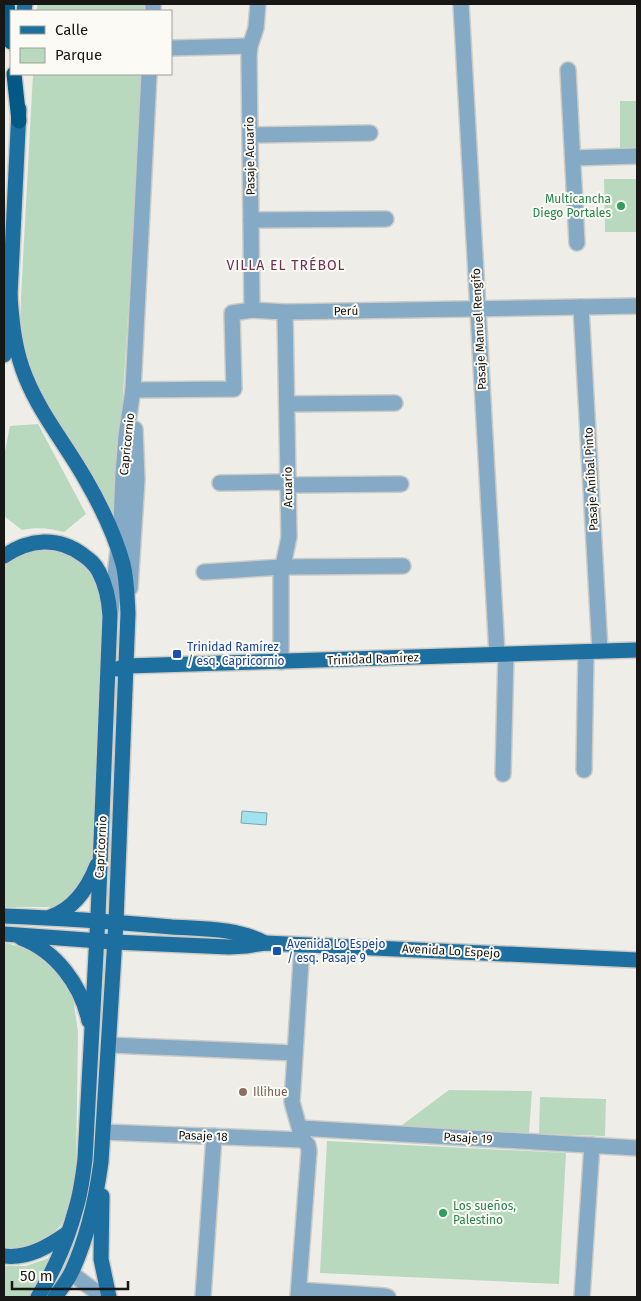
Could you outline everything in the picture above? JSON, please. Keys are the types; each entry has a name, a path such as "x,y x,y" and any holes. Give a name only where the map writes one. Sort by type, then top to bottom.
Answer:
{"highway":[{"path":"7,4 10,32"},
{"path":"14,75 19,121"}],"main road":[{"path":"4,355 10,296 21,75"},
{"path":"10,296 14,339 26,377 41,408 96,498 118,550 126,581 128,613"},
{"path":"4,556 21,546 32,542 44,541 56,542 77,550 92,562 98,570 105,587 110,616"},
{"name":"Capricornio","path":"55,1297 71,1273 80,1252 91,1219 101,1162 116,922 128,613"},
{"name":"Capricornio","path":"42,1291 68,1232 79,1196 85,1158 98,921 110,616"},
{"name":"Trinidad Ramírez","path":"108,671 126,666 637,650"},
{"path":"49,918 65,910 81,894 88,885 100,857"},
{"name":"Avenida Lo Espejo","path":"4,916 116,922 240,933 265,943"},
{"path":"7,934 38,947 62,967 81,997 92,1031"},
{"name":"Avenida Lo Espejo","path":"7,934 114,942 237,947 265,943 637,960"},
{"path":"101,1162 101,1259 108,1297"},
{"path":"4,1256 31,1254 68,1232"},
{"path":"42,1291 58,1277 71,1273 67,1255 68,1232"}],"street":[{"name":"Pasaje Acuario","path":"252,310 249,56 256,28 258,4"},
{"name":"Pasaje Manuel Rengifo","path":"461,4 477,309 501,654 503,774"},
{"path":"172,48 250,46"},
{"path":"568,70 577,243"},
{"name":"Capricornio","path":"128,613 137,480 133,390 149,75"},
{"path":"250,135 370,132"},
{"path":"573,158 637,156"},
{"path":"251,220 386,219"},
{"name":"Perú","path":"133,390 234,389 232,312 252,310 285,312 637,306"},
{"name":"Pasaje Aníbal Pinto","path":"581,307 593,651 584,770"},
{"name":"Acuario","path":"282,662 281,584 289,537 285,312"},
{"name":"Capricornio","path":"110,616 118,550 126,436 133,390"},
{"path":"287,404 395,402"},
{"path":"220,483 279,482 296,485 400,484"},
{"path":"204,572 283,567 403,566"},
{"path":"302,945 292,1102 301,1134 308,1145 309,1151 299,1294 388,1297"},
{"path":"108,1045 295,1053"},
{"name":"Pasaje 18","path":"103,1132 214,1136 301,1134"},
{"name":"Pasaje 19","path":"301,1134 637,1148"},
{"path":"204,1297 214,1136"},
{"path":"582,1297 592,1145"},
{"path":"71,1273 103,1297"}],"green space":[{"path":"37,4 146,4 145,10 37,10"},
{"path":"33,75 143,75 115,522 32,377 20,338"},
{"path":"620,101 637,101 637,147 620,148"},
{"name":"Multicancha Diego Portales","path":"604,179 637,179 637,232 605,232"},
{"path":"38,424 86,514 64,532 43,528 22,530 4,516 4,456 10,426"},
{"path":"44,548 77,555 105,587 94,857 73,896 56,907 4,907 4,566 22,554"},
{"path":"4,943 29,950 53,965 73,998 78,1032 76,1167 73,1198 61,1225 43,1242 14,1250 4,1248"},
{"path":"449,1090 532,1091 529,1134 398,1128"},
{"path":"540,1097 606,1099 605,1136 539,1134"},
{"name":"Los sueños, Palestino","path":"327,1141 566,1153 559,1284 320,1273"},
{"path":"49,1258 53,1260 30,1297 4,1297 4,1266 26,1266"}],"water":[{"path":"242,811 267,813 266,825 241,823"}],"place":[{"name":"Multicancha Diego Portales","path":"621,206"},
{"name":"Trinidad Ramírez / esq. Capricornio","path":"177,654"},
{"name":"Avenida Lo Espejo / esq. Pasaje 9","path":"277,951"},
{"name":"Illihue","path":"243,1092"},
{"name":"Los sueños, Palestino","path":"443,1213"}],"district":[{"name":"VILLA EL TRÉBOL","path":"286,265"}]}
